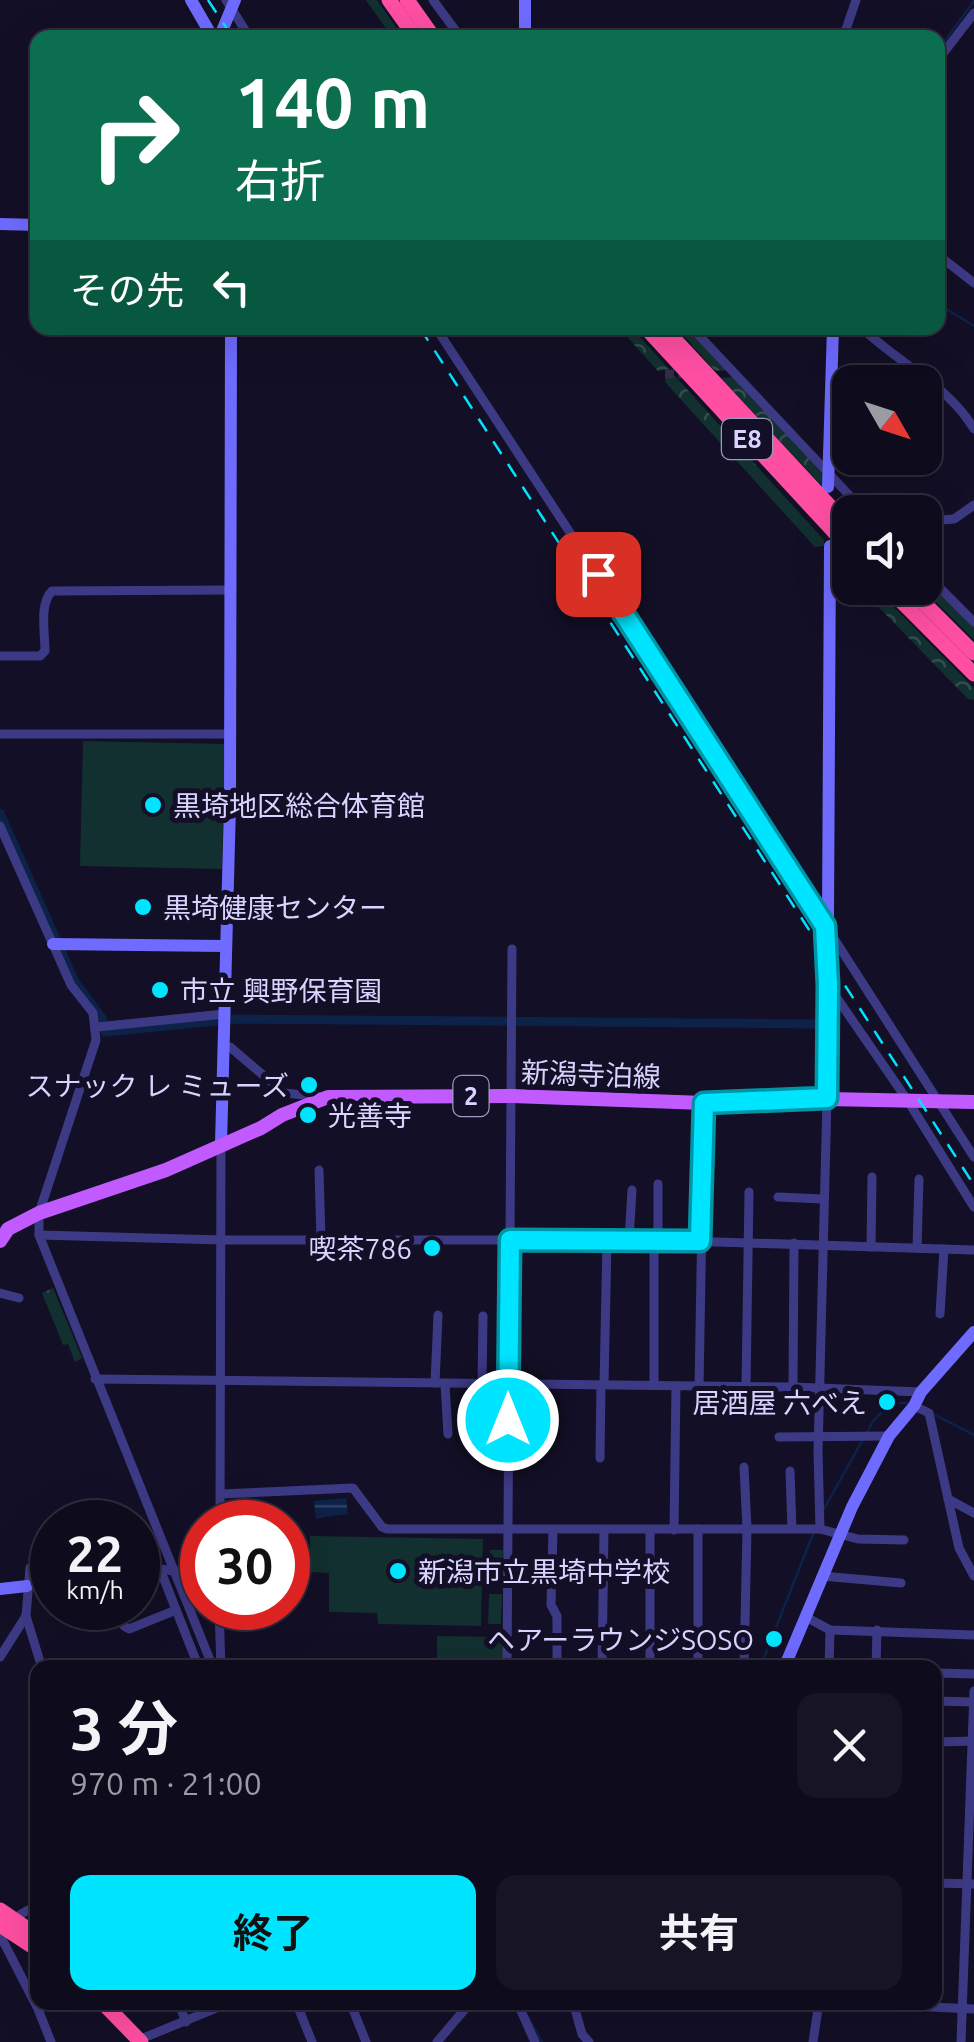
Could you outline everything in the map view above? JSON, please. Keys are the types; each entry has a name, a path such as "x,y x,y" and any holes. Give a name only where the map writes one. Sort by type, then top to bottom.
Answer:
{"highway":[{"path":"390,0 411,30"},
{"path":"407,0 428,30"},
{"name":"E8","path":"652,335 832,529"},
{"name":"E8","path":"671,335 832,509"},
{"path":"905,605 974,674"},
{"path":"925,605 974,654"},
{"path":"0,1910 6,1924 30,1944"},
{"path":"6,1924 30,1933"},
{"path":"110,2010 142,2041"},
{"path":"123,2010 142,2041"}],"main road":[{"name":"新潟寺泊線","path":"0,1241 8,1229 39,1213 166,1170 328,1097 512,1096 704,1103 827,1098 974,1102"}],"street":[{"path":"190,0 211,30"},
{"path":"434,0 455,30"},
{"path":"524,30 525,0"},
{"path":"846,30 856,0"},
{"path":"220,30 231,4"},
{"path":"231,4 246,30"},
{"path":"945,51 974,13"},
{"path":"0,224 30,225"},
{"path":"945,260 974,283"},
{"path":"221,1500 231,335"},
{"path":"441,335 974,1158"},
{"path":"698,335 845,495"},
{"path":"829,481 833,335"},
{"path":"871,335 949,396 974,429"},
{"path":"942,519 954,518 974,505"},
{"path":"820,1529 830,546"},
{"path":"0,656 40,656 45,651 44,603 52,590 228,590"},
{"path":"942,590 974,622"},
{"path":"0,734 228,734"},
{"path":"0,826 71,985 93,1013 97,1027 39,1213 40,1235 210,1660"},
{"path":"53,944 224,946"},
{"path":"507,1660 512,949"},
{"path":"828,985 908,1100 974,1207"},
{"path":"97,1027 224,1014"},
{"path":"224,1046 284,1092 328,1097"},
{"path":"699,1386 704,1103"},
{"path":"319,1170 321,1240"},
{"path":"870,1247 872,1176"},
{"path":"918,1248 919,1179"},
{"path":"654,1385 658,1184"},
{"path":"629,1240 632,1190"},
{"path":"746,1386 749,1192"},
{"path":"778,1197 822,1199"},
{"path":"40,1235 222,1240 700,1241 974,1250"},
{"path":"600,1458 606,1240"},
{"path":"793,1387 794,1243"},
{"path":"940,1314 944,1249"},
{"path":"0,1293 19,1298"},
{"path":"438,1315 440,1384 448,1434"},
{"path":"482,1384 483,1316"},
{"path":"787,1660 852,1507 890,1436 920,1392 972,1340"},
{"path":"95,1379 746,1386 920,1392"},
{"path":"674,1530 676,1386"},
{"path":"914,1406 929,1413 959,1548 974,1576"},
{"path":"780,1437 890,1436"},
{"path":"744,1467 744,1660"},
{"path":"790,1471 792,1529"},
{"path":"221,1494 354,1488 382,1527 388,1529 820,1529 858,1539 904,1540"},
{"path":"948,1499 974,1513"},
{"path":"698,1529 698,1660"},
{"path":"553,1530 551,1605 557,1616 557,1660"},
{"path":"602,1660 604,1530"},
{"path":"650,1531 650,1660"},
{"path":"30,1568 26,1616 40,1660"},
{"path":"180,1572 160,1569 195,1660"},
{"path":"822,1576 901,1582"},
{"path":"0,1589 27,1586"},
{"path":"160,1616 176,1610"},
{"path":"0,1657 26,1616"},
{"path":"806,1617 830,1630 974,1634"},
{"path":"220,1630 221,1660"},
{"path":"830,1630 830,1660"},
{"path":"876,1660 878,1630"},
{"path":"942,1673 974,1674"},
{"path":"961,2042 970,1884 974,1691"},
{"path":"942,1702 973,1702"},
{"path":"942,1742 973,1741"},
{"path":"942,1883 970,1884"},
{"path":"30,1908 6,1924 2,1933 30,1993"},
{"path":"942,2007 974,2008"},
{"path":"39,2010 51,2042"},
{"path":"181,2010 186,2022"},
{"path":"142,2041 213,2010"},
{"path":"299,2010 312,2042"},
{"path":"353,2010 366,2042"},
{"path":"437,2042 464,2010"},
{"path":"520,2010 534,2042"},
{"path":"575,2010 582,2034 589,2042"},
{"path":"813,2042 819,2010"}],"green space":[{"path":"366,0 377,0 398,30 387,30"},
{"path":"625,335 638,335 669,369 658,371"},
{"path":"683,335 696,335 729,370 715,371"},
{"path":"666,376 675,376 824,540 824,546 815,547 665,382"},
{"path":"733,377 824,475 825,489 721,378"},
{"path":"942,594 974,625 974,640 939,605"},
{"path":"877,605 892,605 974,688 974,700 968,699"},
{"name":"黒埼地区総合体育館","path":"83,741 225,744 222,869 80,866"},
{"path":"53,1288 82,1358 75,1362 68,1344 63,1345 42,1293"},
{"path":"310,1536 483,1539 481,1626 378,1624 377,1613 329,1612 329,1573 310,1572"},
{"path":"490,1550 503,1550 502,1580 490,1580"},
{"path":"489,1594 502,1594 501,1624 488,1624"},
{"path":"437,1636 504,1637 503,1660 437,1660"}],"water":[{"path":"346,1498 348,1514 316,1518 314,1501"}],"waterway":[{"path":"945,40 974,1"},
{"path":"945,308 974,326"},
{"path":"0,813 75,982 102,1018 105,1032 237,1019 814,1024"},
{"path":"866,1435 873,1421 892,1403 908,1403"},
{"path":"933,1414 974,1435"},
{"path":"824,1509 862,1441"},
{"path":"763,1660 813,1534"},
{"path":"528,2017 542,2042"}],"tunnel":[{"path":"665,374 687,374"}],"railway":[{"path":"208,0 228,30"},
{"path":"425,335 974,1185"}],"place":[{"name":"黒埼地区総合体育館","path":"153,805"},
{"name":"黒埼健康センター","path":"143,907"},
{"name":"市立 興野保育園","path":"160,990"},
{"name":"スナック レ ミューズ","path":"309,1085"},
{"name":"光善寺","path":"308,1115"},
{"name":"喫茶786","path":"432,1248"},
{"name":"居酒屋 六べえ","path":"887,1402"},
{"name":"新潟市立黒埼中学校","path":"398,1571"},
{"name":"ヘアーラウンジSOSO","path":"774,1639"}],"route":[{"path":"508,1420 510,1240 700,1241 704,1103 827,1098 825,926 598,574"}]}
